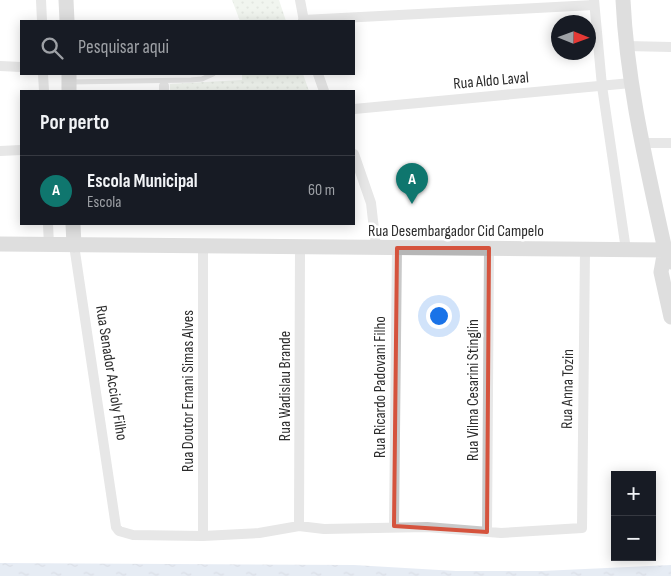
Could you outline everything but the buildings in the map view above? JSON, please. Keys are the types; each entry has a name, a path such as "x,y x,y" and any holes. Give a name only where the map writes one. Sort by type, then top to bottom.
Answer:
{"street":[{"path":"41,0 42,20"},
{"path":"66,0 67,20"},
{"path":"300,0 304,20 594,2 602,86 626,250"},
{"path":"623,0 631,83 642,142 669,254 661,272 671,317"},
{"path":"626,46 671,47"},
{"path":"0,66 20,67"},
{"path":"44,75 44,90"},
{"path":"318,75 324,90"},
{"name":"Rua Aldo Laval","path":"355,109 631,83"},
{"path":"642,142 671,143"},
{"path":"0,151 20,150"},
{"path":"355,157 371,203 376,247"},
{"path":"48,225 49,245"},
{"name":"Rua Senador Accioly Filho","path":"73,225 74,245 116,527 119,531 133,535 203,536"},
{"name":"Rua Desembargador Cid Campelo","path":"0,244 585,249 669,254"},
{"name":"Rua Doutor Ernani Simas Alves","path":"203,246 203,536"},
{"name":"Rua Wadislau Brande","path":"299,526 300,247"},
{"name":"Rua Ricardo Padovani Filho","path":"394,526 396,248"},
{"name":"Rua Vilma Cesarini Stinglin","path":"487,532 489,248"},
{"name":"Rua Anna Tozin","path":"487,532 516,533 582,528 585,249"},
{"path":"203,536 259,533 299,526 324,528 394,526 449,528 487,532"}],"lane":[{"path":"69,83 192,80 202,79 211,75"}],"highlighted area":[{"path":"397,248 489,248 487,532 394,526"}],"green space":[{"path":"232,0 279,0 286,20 240,20"},
{"path":"242,75 303,75 309,90 170,90 170,84 242,80"}],"water":[{"path":"0,563 354,565 456,571 542,571 671,565 671,576 0,576"}],"place":[{"name":"Escola Municipal","path":"412,204"}]}
